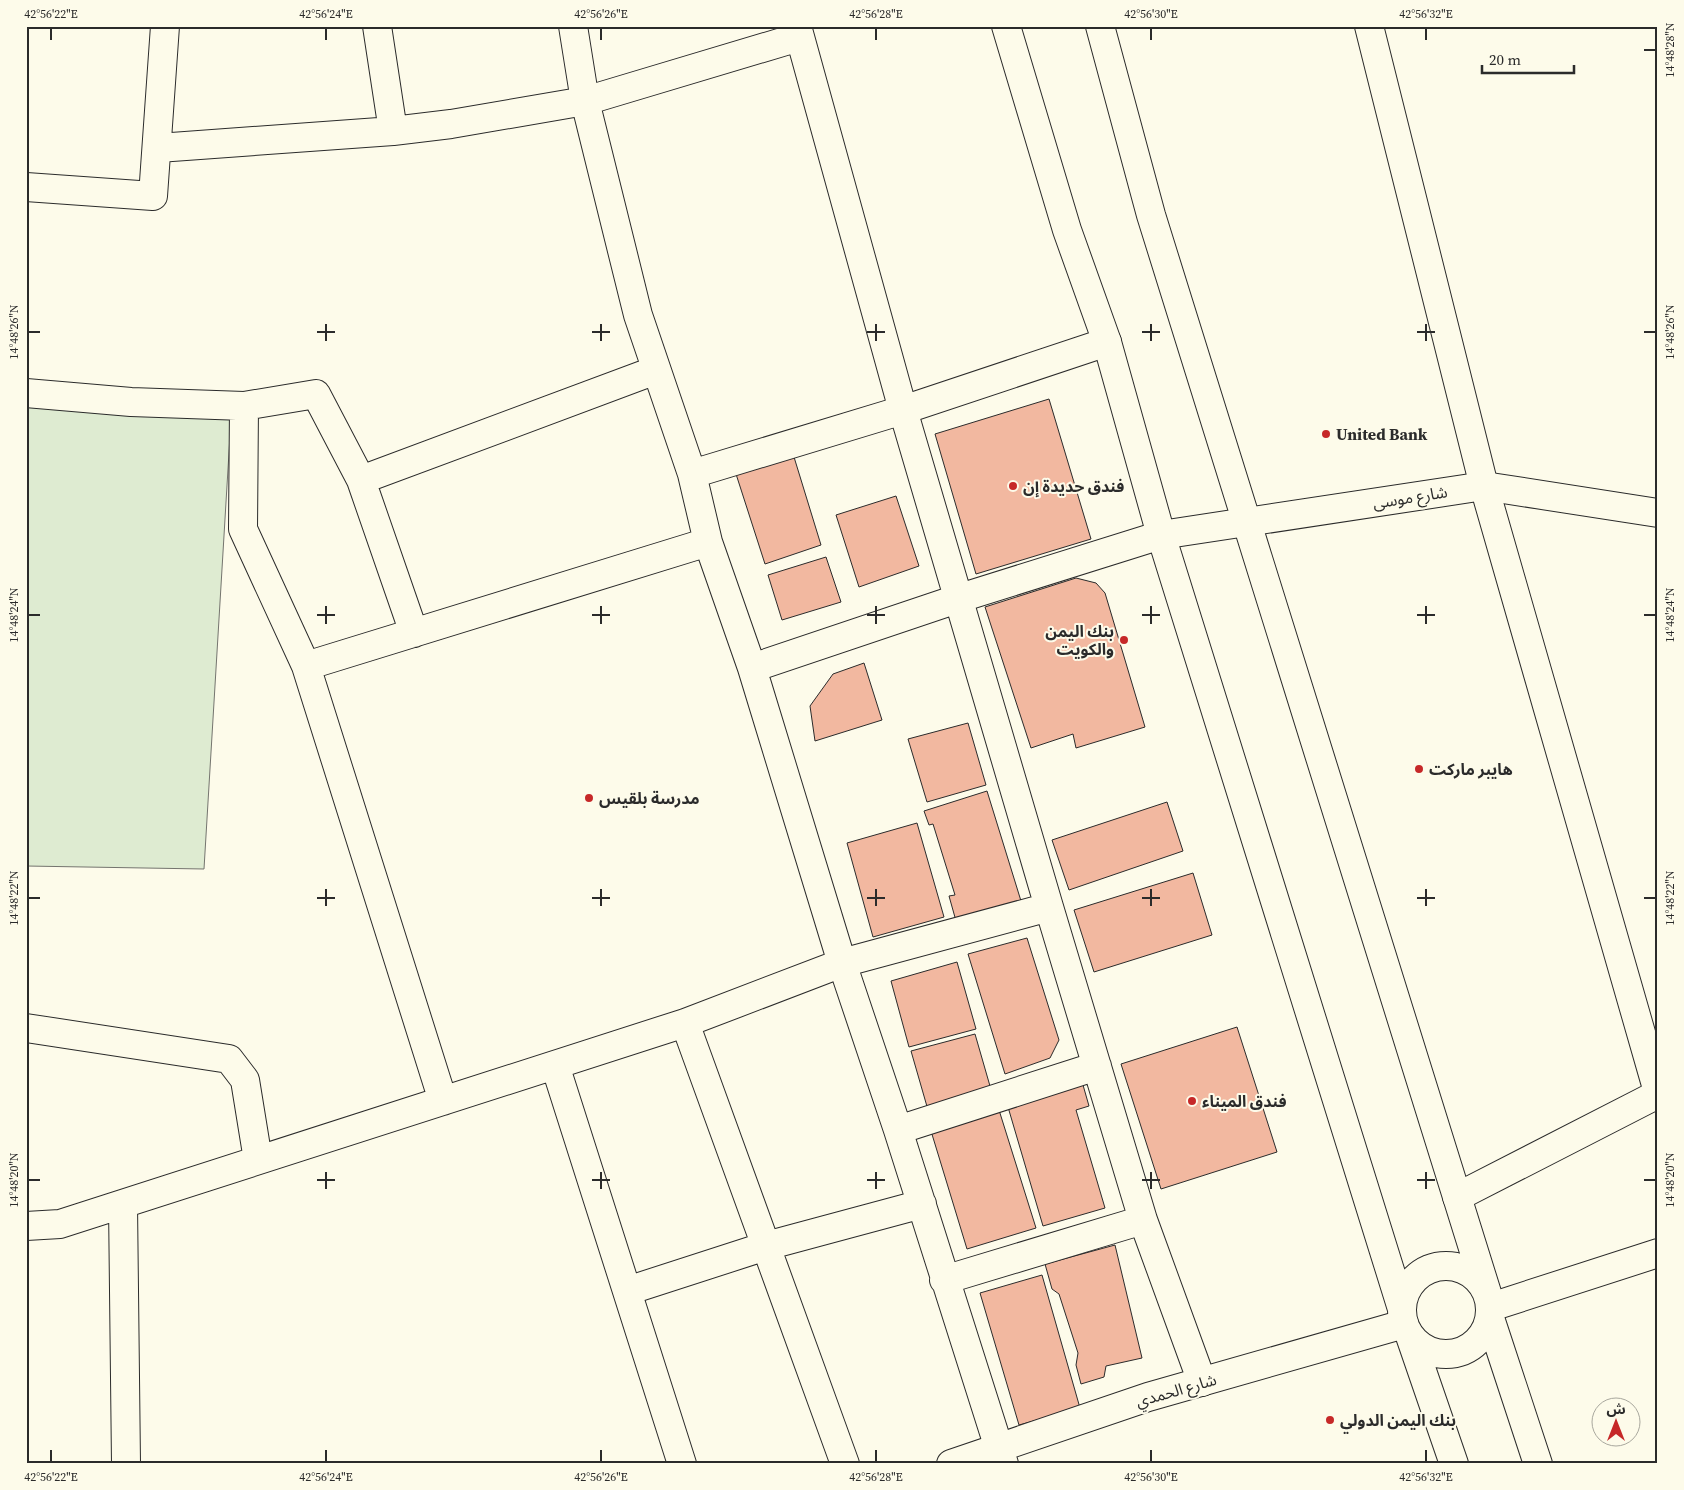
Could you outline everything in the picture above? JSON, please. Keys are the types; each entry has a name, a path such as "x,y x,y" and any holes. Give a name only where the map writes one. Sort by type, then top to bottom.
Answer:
{"main road":[{"path":"26,187 152,196 158,148 165,26"},
{"path":"377,26 393,131"},
{"path":"573,26 585,101 638,315 692,474 708,542 752,668 842,963 922,1204 944,1280 1001,1456"},
{"path":"1006,26 1064,220 1107,342 1161,535 1406,1323 1454,1464"},
{"path":"1370,26 1484,486 1658,1093 1457,1197"},
{"path":"1106,28 1152,215 1538,1464"},
{"path":"158,148 393,131 451,124 585,101 798,32 904,410 1096,1066 1143,1220 1202,1382"},
{"path":"692,474 904,410 1107,342"},
{"path":"361,480 656,370"},
{"path":"26,393 131,402 244,406 316,394 361,480 414,633"},
{"path":"244,406 243,529 306,666 443,1101"},
{"name":"شارع موسى","path":"752,668 960,598 1161,535 1484,486 1658,513"},
{"path":"306,666 708,542"},
{"path":"26,1226 60,1224 685,1023 842,963 1049,907"},
{"path":"685,1023 845,1464"},
{"path":"26,1028 229,1059 245,1080 258,1160"},
{"path":"555,1065 682,1464"},
{"path":"898,1130 1096,1066"},
{"path":"123,1204 126,1464"},
{"path":"627,1291 766,1246 922,1204"},
{"path":"944,1280 1143,1220"},
{"path":"1489,1306 1658,1253"},
{"path":"1453,1266 1467,1271 1479,1280 1489,1306 1479,1339 1469,1348 1457,1353 1444,1354 1431,1351 1420,1345 1406,1323 1404,1294 1412,1281 1424,1272 1438,1267 1453,1266"},
{"name":"شارع الحمدي","path":"951,1464 1001,1456 1148,1397 1406,1323"}],"green space":[{"path":"26,398 231,419 204,869 26,866"}],"building":[{"name":"فندق حديدة إن","path":"1049,399 1091,539 976,574 935,434"},
{"path":"794,457 821,545 765,564 736,474"},
{"path":"896,496 919,566 859,587 836,515"},
{"path":"826,557 841,602 782,620 768,575"},
{"path":"1076,578 1096,583 1105,593 1145,727 1076,748 1073,734 1031,748 985,607"},
{"path":"864,663 882,720 815,741 810,706 833,674"},
{"path":"968,723 986,785 927,802 908,739"},
{"path":"987,791 1021,901 956,921 949,896 955,895 933,824 929,825 924,811"},
{"path":"1167,802 1183,851 1069,890 1052,840"},
{"path":"917,823 944,917 873,937 847,843"},
{"path":"1193,873 1212,935 1094,972 1074,910"},
{"path":"1027,938 1059,1040 1050,1058 1005,1074 968,954"},
{"path":"957,962 976,1029 909,1047 891,981"},
{"path":"1237,1027 1277,1152 1161,1189 1121,1064"},
{"path":"975,1034 992,1093 928,1110 911,1051"},
{"path":"1083,1085 1089,1106 1076,1110 1105,1208 1043,1226 1008,1107"},
{"path":"999,1110 1036,1228 967,1249 931,1131"},
{"path":"1115,1245 1142,1358 1106,1366 1104,1377 1081,1384 1076,1365 1078,1353 1059,1294 1052,1289 1045,1264"},
{"path":"1042,1275 1080,1408 1019,1425 980,1293"}],"place":[{"name":"United Bank","path":"1326,434"},
{"name":"فندق حديدة إن","path":"1013,486"},
{"name":"بنك اليمن والكويت","path":"1124,640"},
{"name":"هايبر ماركت","path":"1419,769"},
{"name":"مدرسة بلقيس","path":"589,798"},
{"name":"فندق الميناء","path":"1192,1101"},
{"name":"بنك اليمن الدولي","path":"1330,1420"}]}
